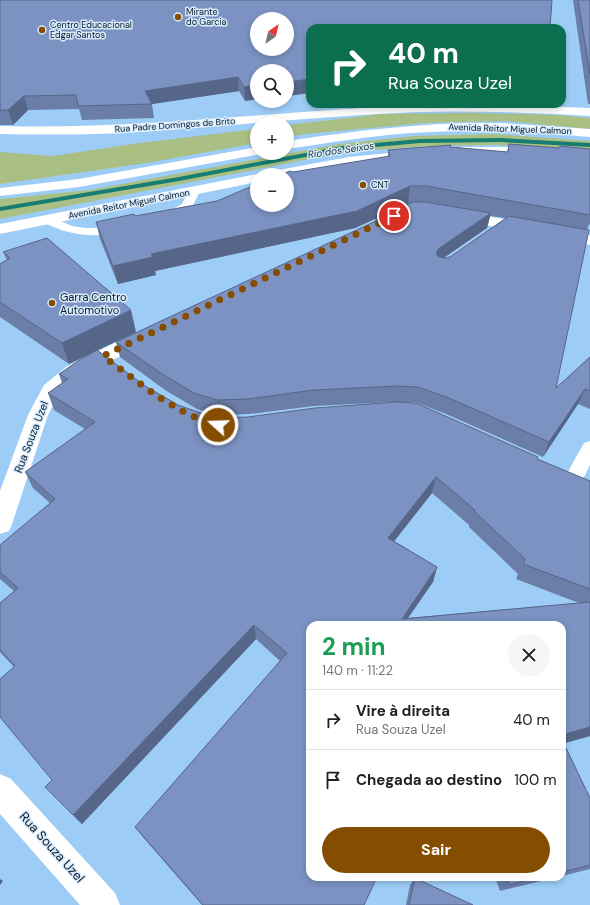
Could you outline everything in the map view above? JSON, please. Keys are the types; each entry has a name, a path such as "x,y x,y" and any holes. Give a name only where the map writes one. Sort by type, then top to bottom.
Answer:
{"main road":[{"name":"Rua Padre Domingos de Brito","path":"0,130 32,132 95,131 422,108 520,108 590,112"},
{"name":"Avenida Reitor Miguel Calmon","path":"294,144 402,130 468,126 590,133"},
{"path":"451,152 522,151 590,157"},
{"path":"0,192 79,183 250,152"},
{"path":"294,171 349,161 430,153"},
{"name":"Avenida Reitor Miguel Calmon","path":"0,229 250,179"},
{"path":"445,214 590,240"},
{"name":"Rua Souza Uzel","path":"0,524 38,415 51,390 73,372 160,329"},
{"path":"103,356 121,369"},
{"name":"Rua Souza Uzel","path":"0,790 103,905"}],"lane":[{"path":"155,222 162,220 187,206 194,191"},
{"path":"49,220 63,228 82,233 117,230 132,226"},
{"path":"492,233 504,224"},
{"path":"573,482 590,448"}],"green space":[{"path":"473,113 556,115 590,118 590,129 505,121 425,123 294,136 294,124 382,114"},
{"path":"250,130 250,144 147,163 0,184 0,152 52,156 140,143"},
{"path":"495,134 590,141 590,150 496,145 428,146 346,152 263,168 250,168 250,171 0,219 0,199 90,190 252,160 294,160 294,152 339,144 414,136"}],"building":[{"path":"0,0 552,0 550,24 306,24 306,80 294,81 294,64 250,64 250,86 244,87 238,77 145,91 152,104 78,106 76,95 24,96 8,110 0,110"},
{"path":"578,0 590,0 590,74"},
{"path":"509,144 590,149 590,215 426,186 410,186 357,211 151,254 153,257 113,266 96,222 134,214 135,216 217,201 250,187 250,212 294,212 294,172 390,156 388,150 451,145 450,147 508,152"},
{"path":"413,202 425,202 491,213 438,249 436,254 439,257 444,258 450,257 509,216 589,230 556,388 590,357 590,391 585,389 549,442 449,398 418,387 396,386 314,390 248,399 217,400 194,393 162,374 116,342 376,221 376,219"},
{"name":"Garra Centro Automotivo","path":"47,238 131,310 62,343 0,302 0,264 10,258 3,252"},
{"path":"97,350 145,386 178,405 215,418 248,417 315,408 397,402 416,403 538,457 537,459 590,481 590,589 523,564 525,559 474,511 475,510 436,477 388,538 437,567 402,619 590,602 590,727 566,734 566,621 306,621 306,881 375,881 364,905 203,905 135,827 287,653 254,625 73,815 45,787 52,780 0,717 0,679 15,666 0,650 0,603 18,588 0,572 0,545 55,499 25,472 95,422 48,393 68,379 59,374"},
{"path":"566,748 590,798 590,865 566,871"},
{"path":"414,881 421,881 473,905 409,905"},
{"path":"508,881 524,881 509,885"}],"waterway":[{"name":"Rio dos Seixos","path":"0,209 179,179 342,148 420,141 501,140 590,145"}],"place":[{"name":"Mirante do Garcia","path":"178,17"},
{"name":"Centro Educacional Edgar Santos","path":"42,30"},
{"name":"CNT","path":"363,185"},
{"name":"Garra Centro Automotivo","path":"52,303"}],"route":[{"path":"218,425 189,415 157,396 103,356 394,216"}]}
